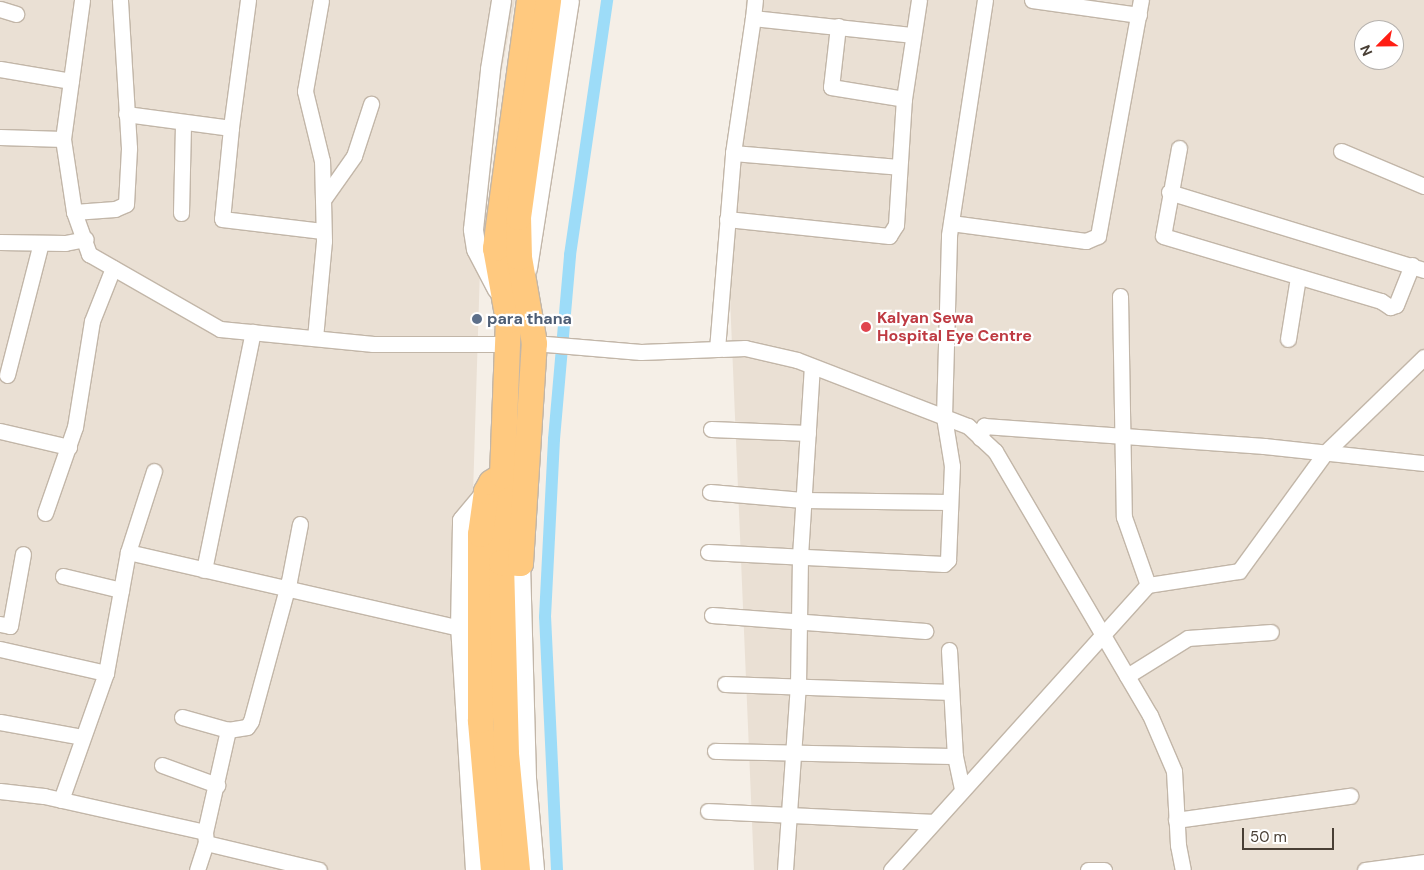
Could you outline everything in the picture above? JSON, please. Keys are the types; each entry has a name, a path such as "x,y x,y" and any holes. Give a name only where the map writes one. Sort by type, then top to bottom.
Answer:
{"highway":[{"path":"540,6 568,0"},
{"path":"493,870 480,720 480,534 494,483 508,344 507,308 495,248 540,6"},
{"path":"517,870 506,754 511,562 534,343 519,257 518,217 540,6"},
{"path":"494,483 511,562"}],"street":[{"path":"82,0 63,139 74,212 86,239 89,254 220,329 373,344 508,344"},
{"path":"74,212 115,209 126,204 129,148 120,0"},
{"path":"248,0 230,128 222,219 322,231"},
{"path":"315,338 324,241 322,231 322,162 304,91 321,0"},
{"path":"501,0 490,69 473,229 476,248 507,308"},
{"path":"524,288 568,0"},
{"path":"717,349 726,219 733,153 755,0"},
{"path":"726,219 889,236 896,225 898,167 904,99 912,35 919,0"},
{"path":"708,552 944,564 948,560 948,502 952,466 944,417 951,223 985,0"},
{"path":"951,223 1086,241 1098,236 1140,7 1032,0"},
{"path":"0,9 16,14"},
{"path":"753,18 912,35"},
{"path":"838,26 830,87 904,99"},
{"path":"0,68 71,81"},
{"path":"323,200 354,156 371,104"},
{"path":"126,114 230,128"},
{"path":"181,213 183,122"},
{"path":"0,137 63,139"},
{"path":"1169,192 1418,267 1396,305 1390,307 1381,301 1163,236 1169,192 1179,148"},
{"path":"1341,151 1424,186"},
{"path":"733,153 898,167"},
{"path":"0,242 42,243 86,239"},
{"path":"7,375 42,243"},
{"path":"45,513 51,489 69,447 92,321 113,268"},
{"path":"1288,339 1298,277"},
{"path":"1120,296 1124,517 1148,585"},
{"path":"204,570 253,332"},
{"path":"534,343 641,352 745,348 812,366 968,426 995,451 1150,715 1174,771 1176,820 1183,870"},
{"path":"891,870 1102,632 1148,585 1239,571 1326,453 1424,357"},
{"path":"785,870 798,684 800,556 812,366"},
{"path":"980,438 984,426 1424,462"},
{"path":"711,429 808,433"},
{"path":"0,430 69,447"},
{"path":"61,800 106,673 128,552 154,471"},
{"path":"475,870 460,628 462,520 494,483"},
{"path":"710,492 803,500 948,502"},
{"path":"182,716 228,730 247,727 252,721 286,590 300,524"},
{"path":"128,552 286,590 460,628"},
{"path":"23,554 5,625 3,650 106,673"},
{"path":"511,562 534,870"},
{"path":"63,576 121,590"},
{"path":"712,614 925,631"},
{"path":"1127,676 1188,638 1271,632"},
{"path":"948,650 955,756 962,790"},
{"path":"725,684 798,684 952,692"},
{"path":"0,722 82,737"},
{"path":"197,870 206,837 228,730"},
{"path":"715,751 792,750 955,756"},
{"path":"162,766 217,785"},
{"path":"0,790 61,800 206,837 319,870"},
{"path":"1176,820 1350,796"},
{"path":"708,811 933,822"},
{"path":"1365,870 1424,862"},
{"path":"1088,870 1104,870"}],"shaded area":[{"path":"0,0 515,0 483,172 468,655 472,870 0,870"},
{"path":"746,0 1424,0 1424,870 754,870 728,250"}],"waterway":[{"path":"557,870 545,617 554,439 570,255 607,0"}],"place":[{"name":"para thana","path":"477,319"},
{"name":"Kalyan Sewa Hospital Eye Centre","path":"866,327"}]}
